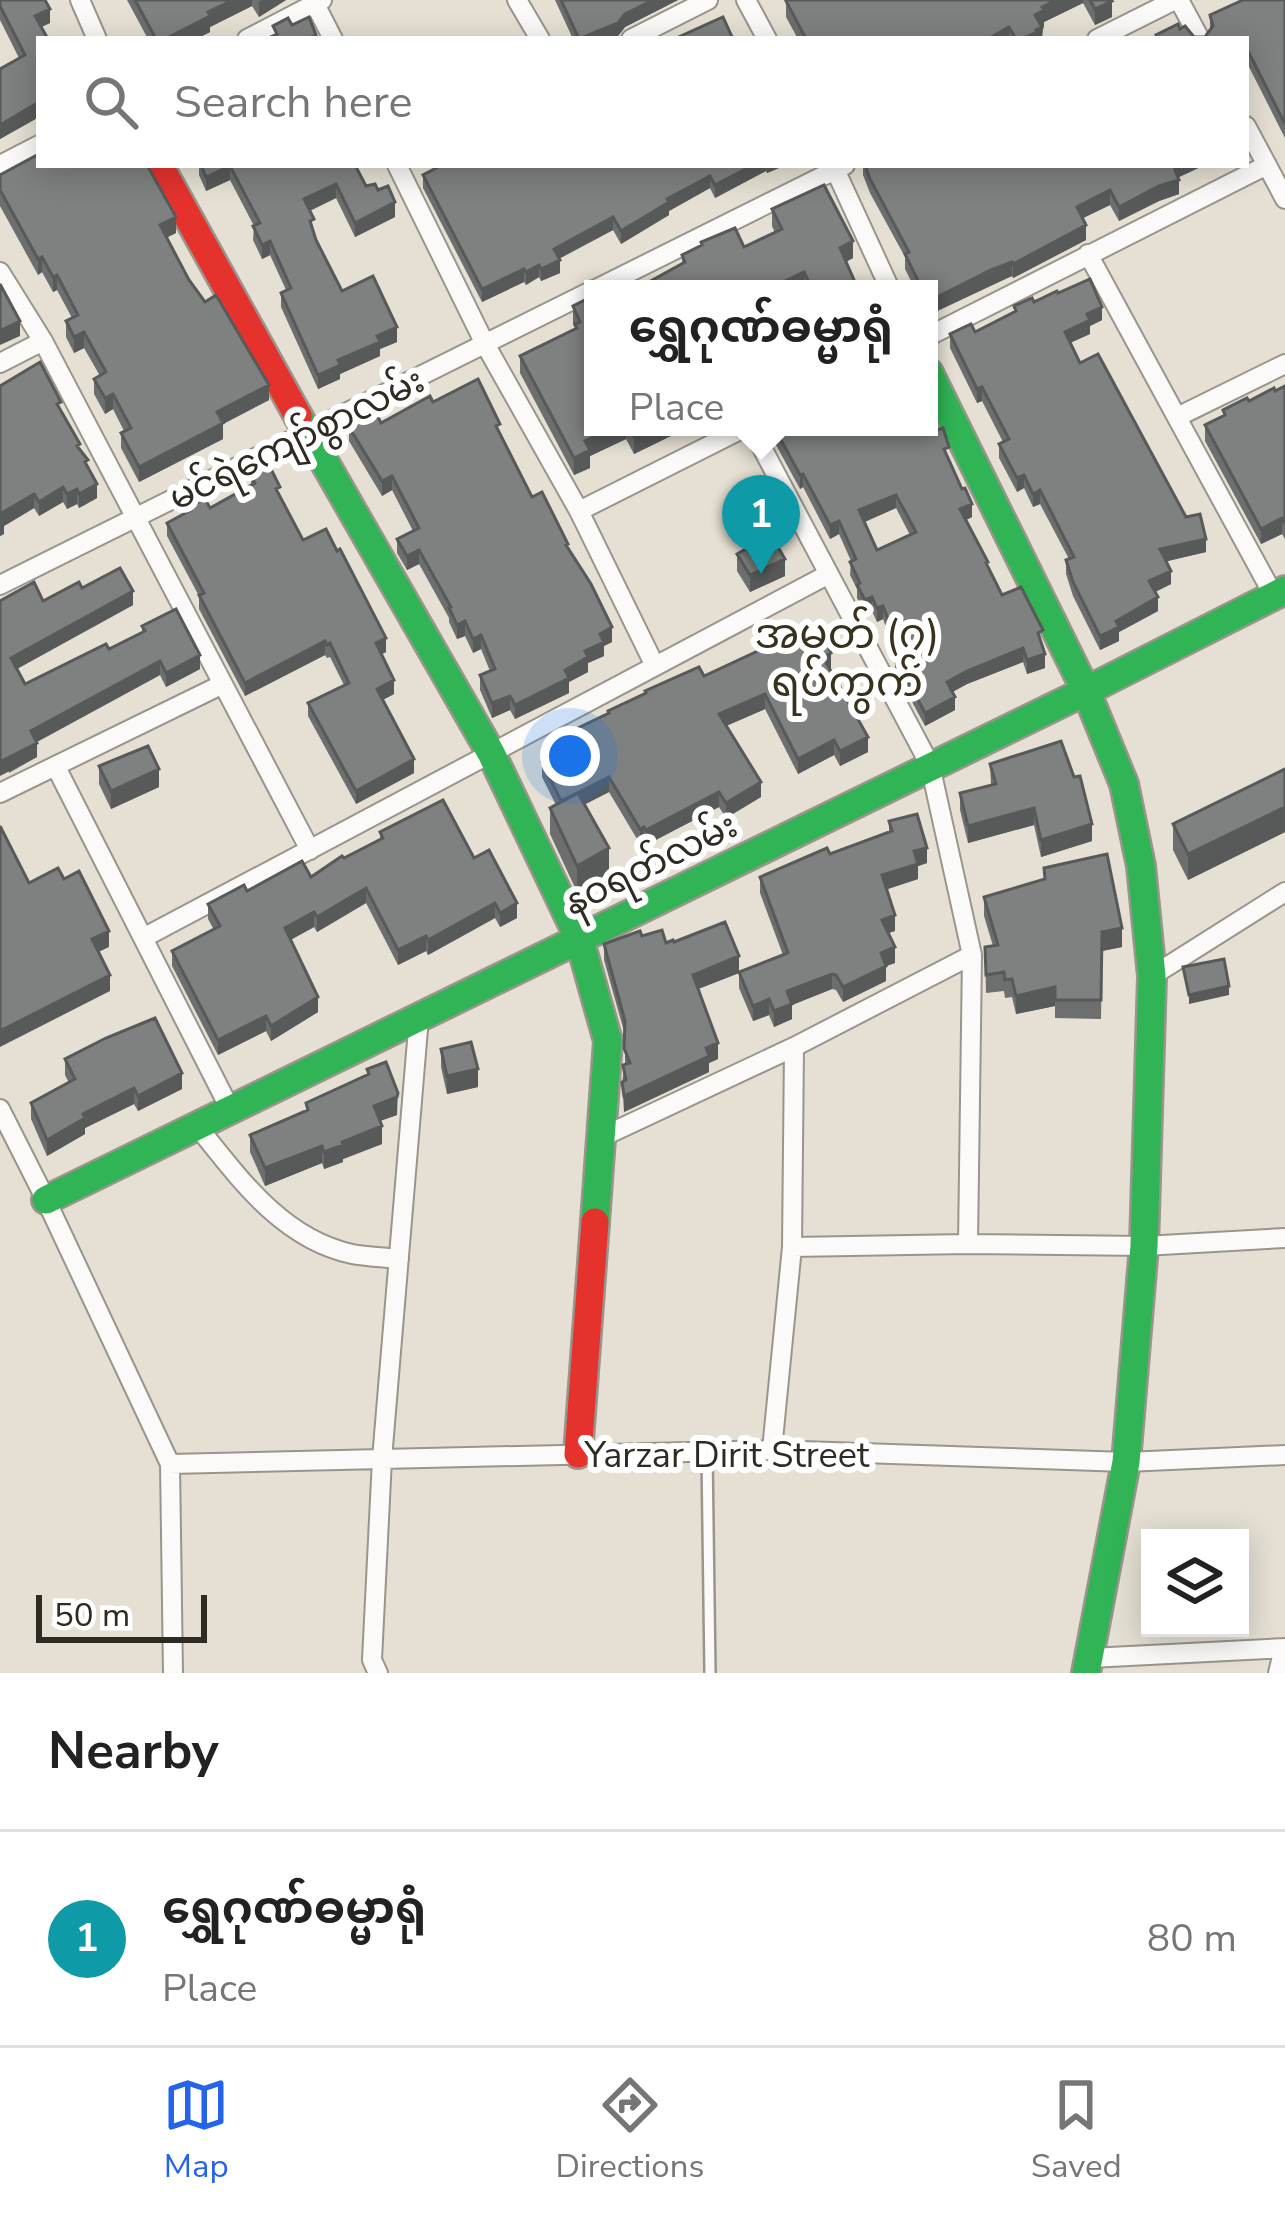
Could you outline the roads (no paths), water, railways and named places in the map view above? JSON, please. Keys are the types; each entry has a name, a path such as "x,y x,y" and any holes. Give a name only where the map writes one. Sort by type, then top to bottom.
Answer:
{"street":[{"path":"80,0 96,36"},
{"path":"517,0 538,36"},
{"path":"637,36 708,0"},
{"path":"746,0 765,36"},
{"path":"1103,36 1177,0 1198,36"},
{"path":"253,36 319,2 332,36"},
{"path":"1249,132 1285,199"},
{"path":"0,165 36,147"},
{"path":"938,331 1267,165"},
{"path":"161,168 491,753 579,938 608,1041 578,1454"},
{"path":"398,168 485,344 579,512 655,666"},
{"name":"မင်ရဲကျော်စွာလမ်း","path":"615,280 836,168"},
{"path":"838,168 886,280"},
{"path":"1088,254 1280,593"},
{"path":"0,272 43,341 310,850"},
{"name":"မင်ရဲကျော်စွာလမ်း","path":"0,585 584,295"},
{"path":"0,363 43,341"},
{"path":"1178,417 1285,364"},
{"path":"938,391 1085,691 1124,784 1141,866 1152,976 1144,1246 1126,1462 1088,1666 1285,1648 1278,1673"},
{"path":"579,512 731,436"},
{"path":"754,436 930,765 971,955 968,1244"},
{"path":"143,938 827,575"},
{"name":"နဝရတ်လမ်း","path":"46,1200 1280,593"},
{"path":"0,793 223,684"},
{"path":"56,767 230,1109"},
{"path":"1152,976 1285,892"},
{"path":"602,1136 794,1047 971,955"},
{"path":"377,1673 372,1660 382,1459 419,1016"},
{"path":"772,1450 792,1246 794,1047"},
{"path":"0,1109 170,1464 173,1673"},
{"path":"197,1126 256,1198 298,1232 349,1253 398,1259"},
{"path":"792,1246 1144,1246 1285,1238"},
{"name":"Yarzar Dirit Street","path":"170,1464 772,1450 1126,1462 1285,1455"}],"lane":[{"path":"707,1453 710,1673"}],"place":[{"name":"ရွှေဂုဏ်ဓမ္မာရုံ","path":"761,574"}],"district":[{"name":"အမှတ် (၇) ရပ်ကွက်","path":"847,657"}]}
